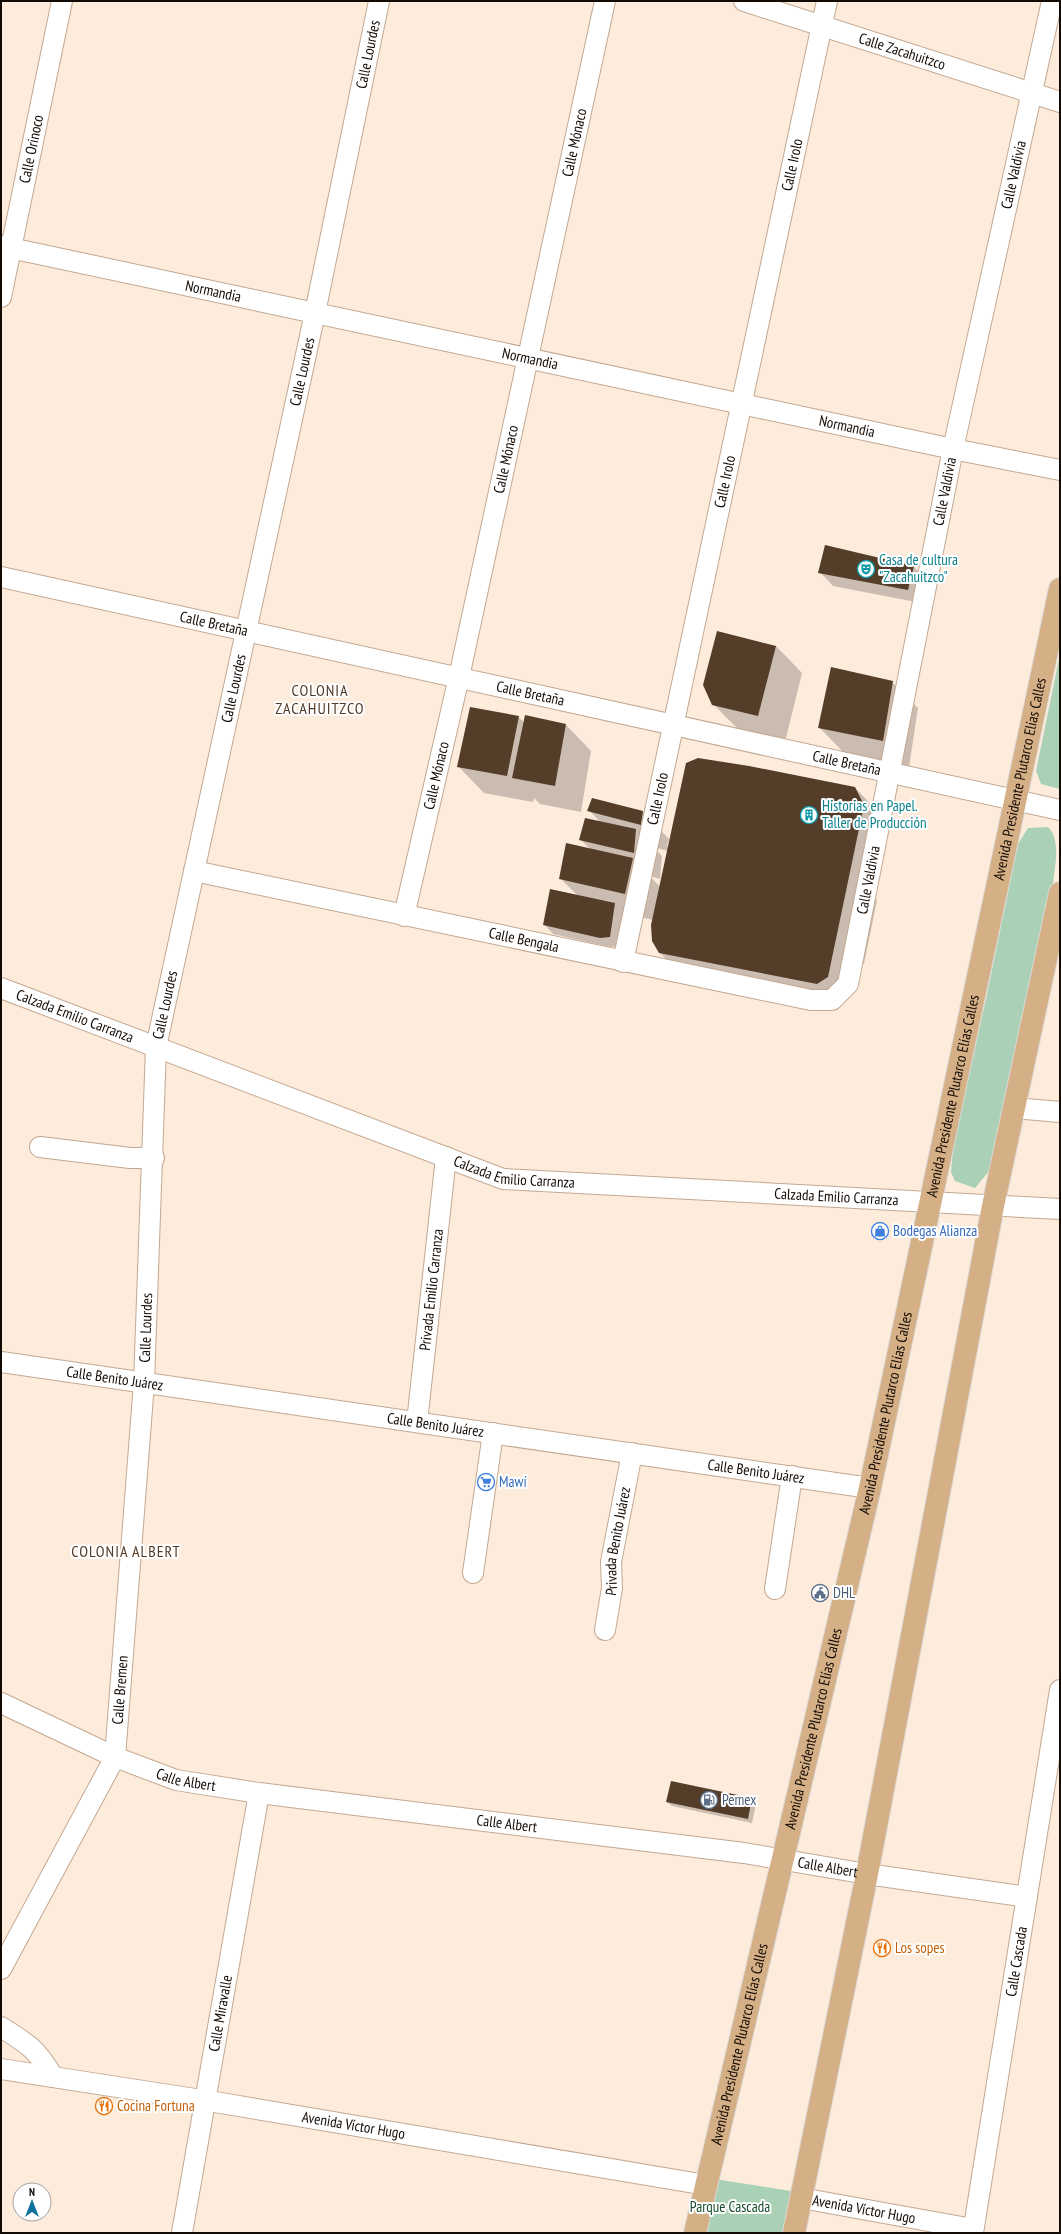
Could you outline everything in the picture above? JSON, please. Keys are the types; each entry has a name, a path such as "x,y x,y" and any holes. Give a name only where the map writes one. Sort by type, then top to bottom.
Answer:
{"main road":[{"name":"Avenida Presidente Plutarco Elías Calles","path":"695,2233 870,1488 1060,588"},
{"path":"794,2233 867,1874 993,1206 1060,893"}],"street":[{"name":"Calle Orinoco","path":"1,297 6,247 62,1"},
{"name":"Calle Lourdes","path":"144,1383 154,1158 156,1047 314,314 379,1"},
{"name":"Calle Mónaco","path":"404,916 458,677 605,1"},
{"name":"Calle Zacahuitzco","path":"744,1 1060,102"},
{"name":"Calle Irolo","path":"623,962 827,1"},
{"name":"Calle Valdivia","path":"848,984 953,449 1052,1"},
{"name":"Normandia","path":"6,247 314,314 527,357 953,449 1060,470"},
{"name":"Calle Bretaña","path":"1,577 1060,810"},
{"name":"Calle Bengala","path":"194,871 623,962 811,1000 832,1000 848,984"},
{"name":"Calzada Emilio Carranza","path":"1,988 503,1179 1060,1209"},
{"path":"1015,1108 1060,1112"},
{"path":"40,1147 130,1158 154,1158"},
{"name":"Privada Emilio Carranza","path":"417,1422 446,1157"},
{"name":"Calle Benito Juárez","path":"1,1362 870,1488"},
{"name":"Calle Bremen","path":"1,1969 115,1757 144,1383"},
{"path":"474,1573 493,1433"},
{"name":"Privada Benito Juárez","path":"605,1630 612,1588 611,1562 632,1453"},
{"path":"775,1589 792,1476"},
{"name":"Calle Cascada","path":"973,2231 1060,1690"},
{"name":"Calle Albert","path":"1,1703 115,1757 176,1780 259,1793 783,1860 867,1874 1027,1897"},
{"name":"Calle Miravalle","path":"182,2233 204,2100 259,1793"},
{"path":"1,2027 31,2046 42,2058 53,2077"},
{"name":"Avenida Víctor Hugo","path":"1,2069 204,2100 706,2184"},
{"name":"Avenida Víctor Hugo","path":"801,2198 973,2231"}],"green space":[{"path":"1060,654 1060,789 1041,784 1036,771"},
{"path":"1048,827 1055,838 1056,846 1056,861 1053,883 990,1170 975,1188 955,1181 951,1172 953,1147 986,999 1018,844 1028,828"},
{"name":"Parque Cascada","path":"708,2178 791,2191 782,2233 695,2233"}],"building":[{"name":"Casa de cultura \"Zacahuitzco\"","path":"825,545 914,566 908,590 818,573"},
{"path":"717,631 776,646 758,716 712,705 703,685"},
{"path":"831,667 893,681 883,741 818,728"},
{"path":"470,707 519,716 507,776 457,767"},
{"path":"525,715 566,724 555,786 512,778"},
{"path":"698,758 749,766 855,787 864,805 828,977 817,984 659,953 652,941 651,925 686,763"},
{"path":"592,798 643,811 641,825 587,811"},
{"path":"585,818 636,829 634,853 579,840"},
{"path":"566,843 633,858 625,894 559,879"},
{"path":"550,889 615,903 610,937 600,938 543,925"},
{"name":"Pemex","path":"671,1781 752,1798 748,1819 666,1802"}],"place":[{"name":"Casa de cultura \"Zacahuitzco\"","path":"866,569"},
{"name":"Historias en Papel. Taller de Producción","path":"809,815"},
{"name":"Bodegas Alianza","path":"880,1231"},
{"name":"Mawí","path":"486,1482"},
{"name":"DHL","path":"820,1593"},
{"name":"Pemex","path":"709,1800"},
{"name":"Los sopes","path":"882,1948"},
{"name":"Cocina Fortuna","path":"104,2106"}],"district":[{"name":"COLONIA ZACAHUITZCO","path":"320,699"},
{"name":"COLONIA ALBERT","path":"126,1551"}]}
